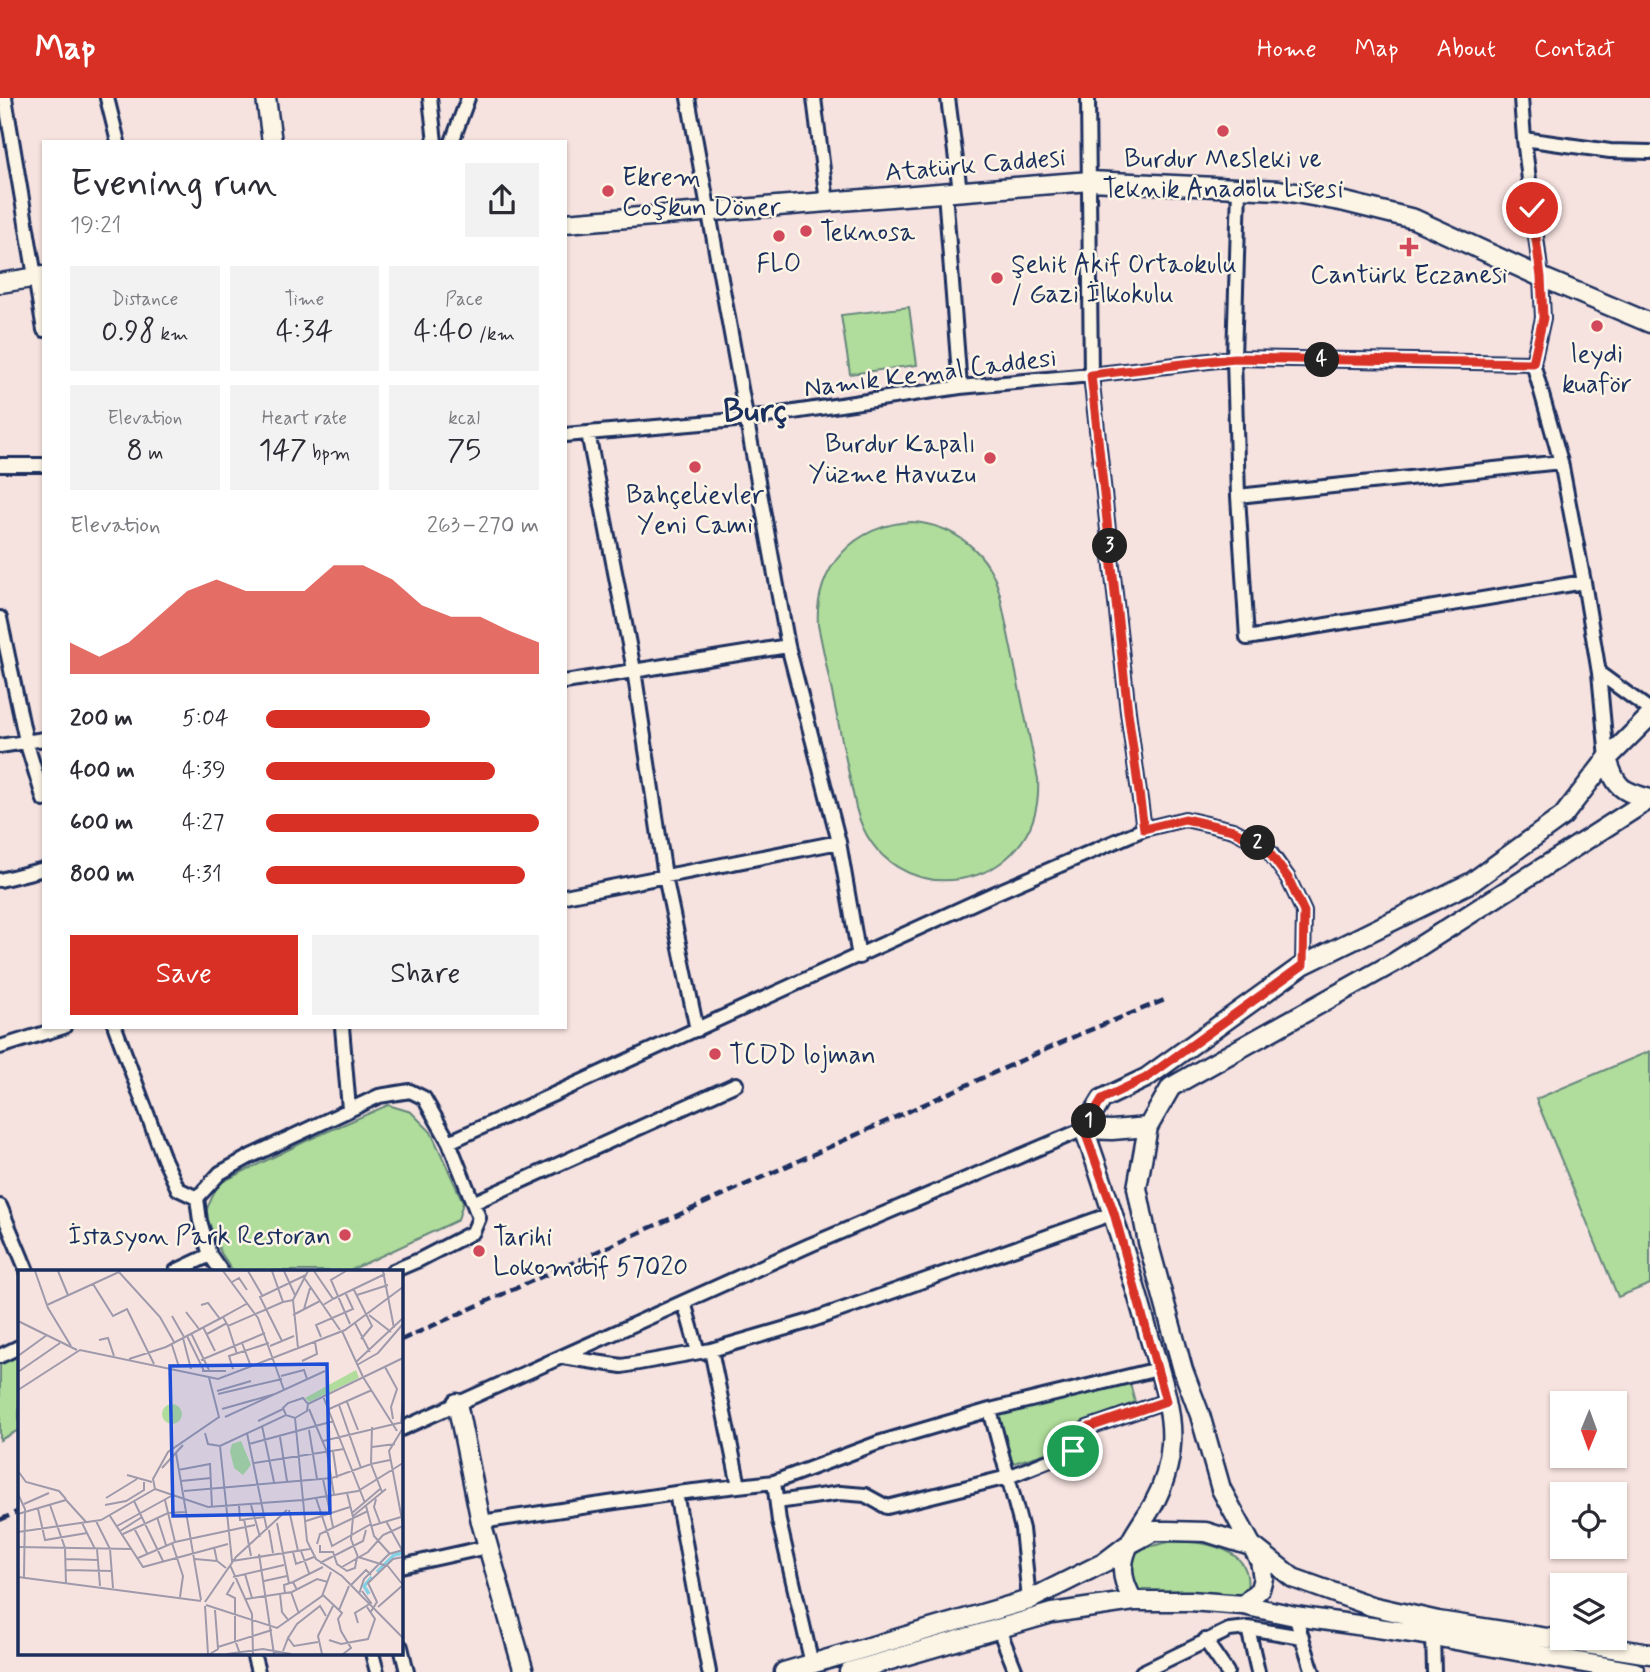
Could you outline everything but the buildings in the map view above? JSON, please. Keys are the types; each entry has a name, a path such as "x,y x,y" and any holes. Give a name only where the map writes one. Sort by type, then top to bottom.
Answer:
{"main road":[{"path":"266,98 272,140"},
{"name":"Atatürk Caddesi","path":"567,223 1090,181 1279,190 1345,202 1414,219 1541,277 1648,319"},
{"path":"0,283 39,277"},
{"path":"1084,1129 1102,1099 1146,1078 1303,965 1472,881 1563,816 1607,759 1650,716"},
{"path":"1607,759 1614,780 1626,793 1650,799"},
{"path":"1243,1605 1260,1589 1263,1578 1260,1561 1221,1489 1200,1415 1183,1370 1147,1242 1137,1188 1148,1127 1171,1087 1395,962 1650,799"},
{"path":"1084,1129 1148,1127"},
{"path":"1084,1129 1114,1213 1158,1369 1172,1442 1167,1469 1154,1503 1126,1546 1122,1572 1125,1588 1134,1601"},
{"path":"457,1404 481,1522 524,1672"},
{"path":"784,1672 1029,1600 1105,1562 1126,1546 1154,1531 1206,1532 1254,1547 1293,1578 1371,1606 1438,1621 1650,1654"},
{"path":"849,1672 1052,1613 1134,1601 1243,1605 1295,1616 1433,1636 1563,1666 1635,1672"}],"street":[{"path":"5,98 39,277 42,309"},
{"path":"107,98 118,140"},
{"path":"430,98 435,140"},
{"path":"451,140 468,98"},
{"path":"688,98 788,646 839,842 859,957"},
{"path":"814,98 827,202"},
{"path":"948,98 960,387"},
{"path":"1088,98 1091,375 1128,712 1144,829"},
{"path":"1521,98 1543,318 1533,363 1561,461 1584,583 1600,673 1607,759"},
{"path":"1524,139 1610,151 1650,152"},
{"path":"1239,188 1234,358 1238,496 1247,638 1584,583"},
{"name":"Namık Kemal Caddesi","path":"567,435 747,419 960,387 1234,358 1533,363"},
{"path":"588,433 634,670 665,876 697,1030"},
{"path":"1238,496 1561,461"},
{"path":"0,465 42,465"},
{"path":"0,618 26,741 42,793"},
{"path":"567,682 788,646"},
{"path":"1600,673 1650,710"},
{"path":"0,746 42,739"},
{"path":"449,1142 993,894 1144,829 1185,819 1233,830 1265,847 1288,878 1304,912 1303,965"},
{"path":"567,896 839,842"},
{"path":"0,880 42,870"},
{"path":"0,1047 58,1029"},
{"path":"116,1029 173,1179 178,1189 197,1198"},
{"path":"342,1029 349,1109"},
{"path":"473,1203 736,1083"},
{"path":"197,1198 220,1173 379,1096 410,1091 424,1098 449,1142 479,1218 473,1232 419,1261 396,1270"},
{"path":"402,1429 810,1245 1084,1129"},
{"path":"197,1198 200,1221 210,1255 220,1270"},
{"path":"0,1206 27,1270"},
{"path":"560,1357 622,1366 712,1350 807,1322 1114,1213"},
{"path":"178,1270 210,1255"},
{"path":"684,1302 698,1352"},
{"path":"0,1356 18,1347"},
{"path":"712,1350 739,1486"},
{"path":"481,1522 676,1493 774,1482 878,1443 990,1410 1158,1369"},
{"path":"777,1502 840,1493 865,1495 887,1507 1008,1477 1073,1451 1087,1428 1166,1401"},
{"path":"990,1410 1022,1529 1029,1600"},
{"path":"774,1482 779,1521 812,1664"},
{"path":"676,1493 709,1672"},
{"path":"402,1566 488,1547"},
{"path":"1295,1616 1312,1672"},
{"path":"998,1628 1016,1672"},
{"path":"1142,1672 1229,1630 1248,1628 1302,1637"},
{"path":"1248,1628 1258,1672"},
{"path":"1433,1636 1434,1672"},
{"path":"1205,1640 1227,1672"},
{"path":"402,1651 407,1672"},
{"path":"253,1654 258,1672"},
{"path":"372,1654 377,1672"}],"green space":[{"path":"909,307 917,365 850,374 841,315"},
{"path":"912,522 928,524 956,535 979,554 995,580 1038,779 1033,818 1017,848 991,869 960,879 928,879 898,867 872,844 856,808 818,625 823,585 842,553 856,540 873,531"},
{"path":"1650,1051 1650,1284 1618,1297 1536,1099"},
{"path":"388,1105 411,1112 431,1132 463,1202 458,1220 351,1270 232,1270 221,1253 205,1213 218,1184"},
{"path":"18,1351 18,1431 0,1440 0,1360"},
{"path":"1130,1383 1135,1402 1083,1423 1057,1450 1010,1464 997,1416"},
{"path":"1173,1541 1218,1547 1237,1558 1244,1566 1247,1576 1243,1597 1135,1590 1131,1584 1132,1556 1144,1548"}],"railway":[{"path":"402,1340 1080,1034 1167,999"},
{"path":"0,1520 18,1511"}],"place":[{"name":"Burdur Mesleki ve Teknik Anadolu Lisesi","path":"1223,131"},
{"name":"Ekrem Coşkun Döner","path":"608,191"},
{"name":"Teknosa","path":"806,231"},
{"name":"FLO","path":"779,236"},
{"name":"Cantürk Eczanesi","path":"1409,247"},
{"name":"Şehit Akif Ortaokulu / Gazi İlkokulu","path":"997,278"},
{"name":"leydi kuaför","path":"1597,326"},
{"name":"Burdur Kapalı Yüzme Havuzu","path":"990,458"},
{"name":"Bahçelievler Yeni Cami","path":"695,467"},
{"name":"TCDD lojman","path":"715,1054"},
{"name":"İstasyon Park Restoran","path":"345,1235"},
{"name":"Tarihi Lokomotif 57020","path":"479,1251"}],"district":[{"name":"Burç","path":"755,409"}],"route":[{"path":"1073,1451 1087,1428 1166,1401 1114,1213 1084,1129 1102,1099 1146,1078 1303,965 1304,912 1288,878 1265,847 1233,830 1185,819 1144,829 1128,712 1091,375 1234,358 1533,363 1543,318 1532,208"}]}
